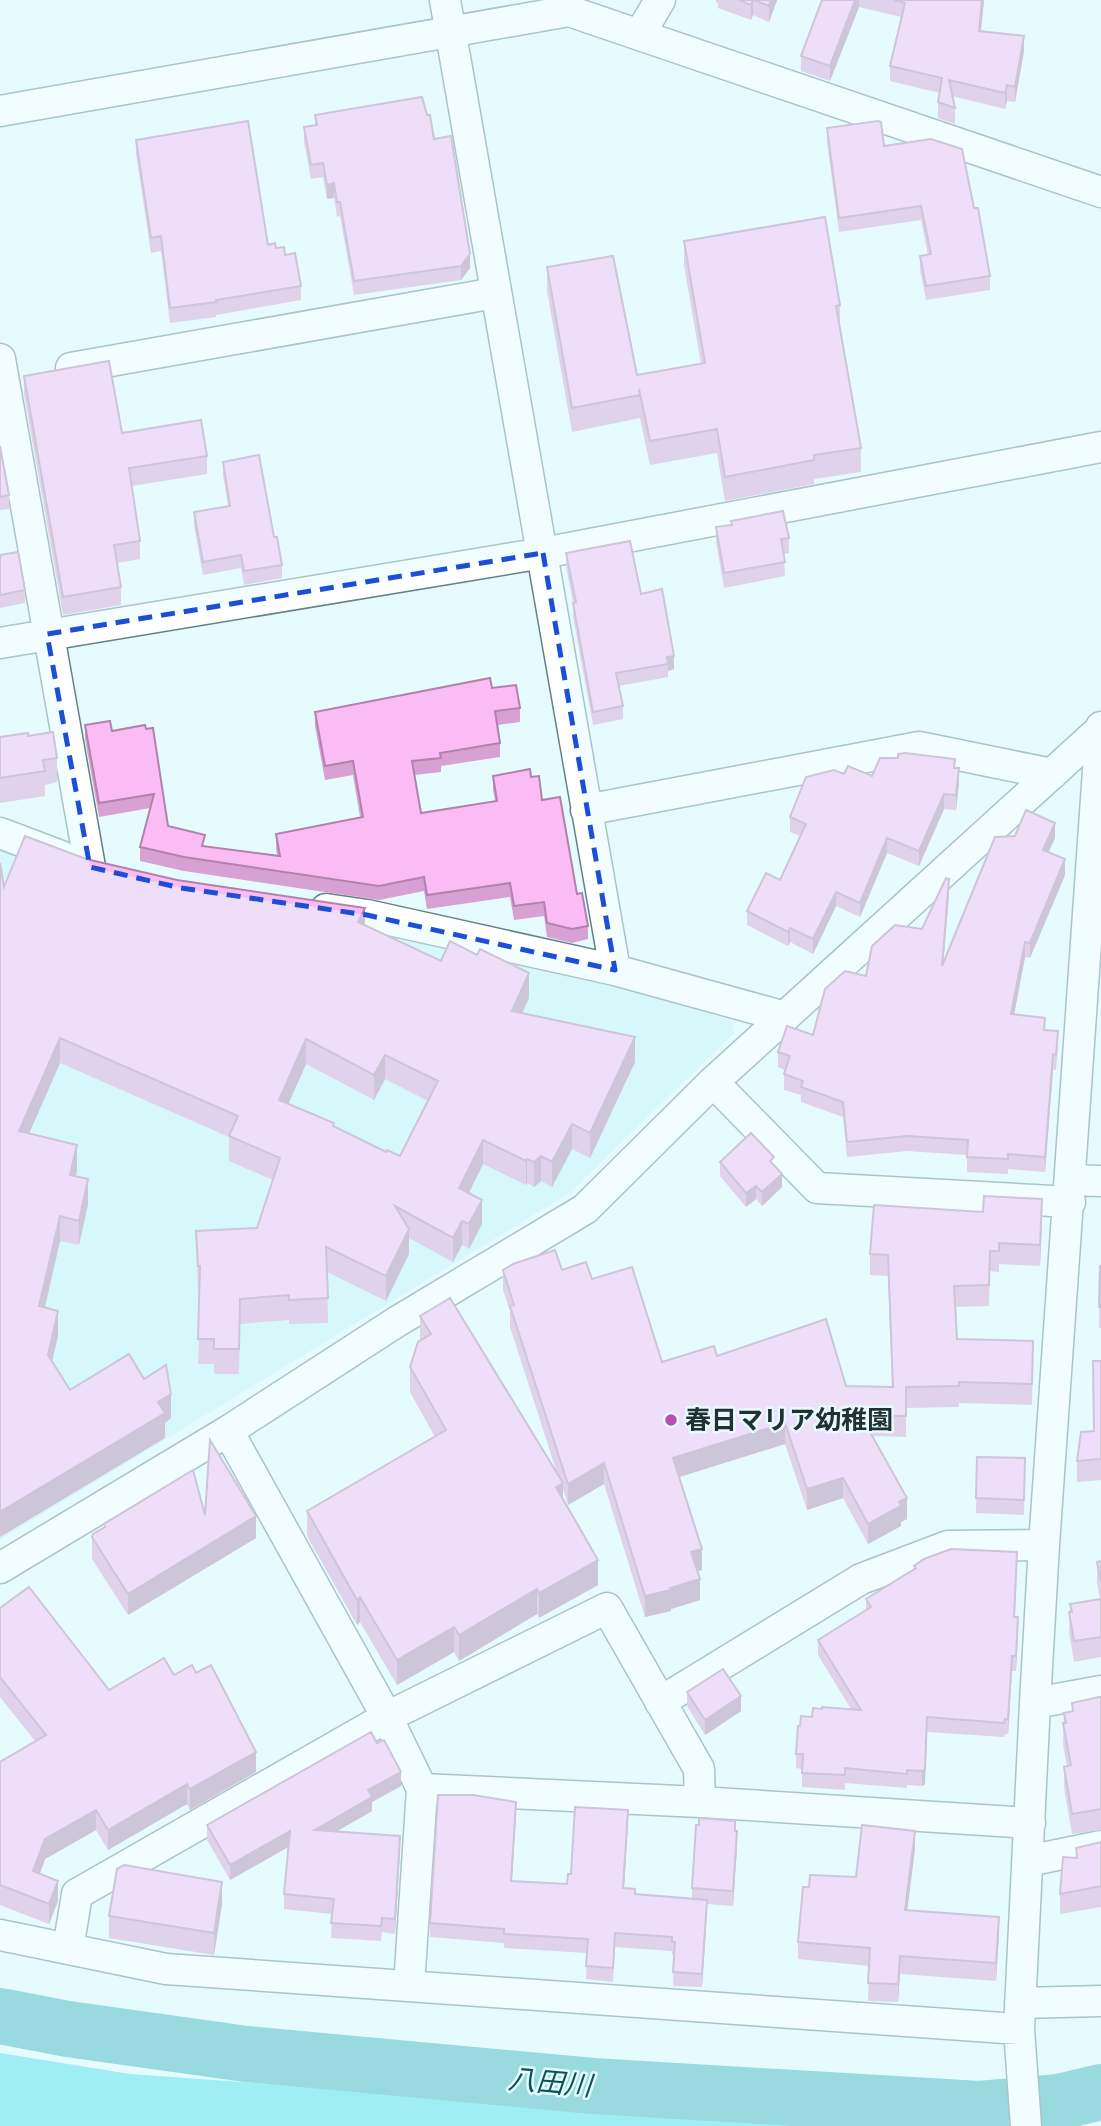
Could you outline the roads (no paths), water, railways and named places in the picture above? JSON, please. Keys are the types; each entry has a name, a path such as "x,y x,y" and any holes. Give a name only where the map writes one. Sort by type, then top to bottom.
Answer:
{"street":[{"path":"445,0 615,971"},
{"path":"640,34 660,0"},
{"path":"0,111 569,11 1101,192"},
{"path":"0,833 103,870 47,635 16,373 495,293"},
{"path":"0,643 543,553 1101,447"},
{"path":"0,1568 228,1431 398,1321 585,1209 713,1082 1101,728"},
{"path":"1026,2126 1019,2016 1035,1703 1070,1191 1095,905 1101,728"},
{"path":"586,810 919,747 1052,774"},
{"path":"301,905 367,915 615,971 785,1017"},
{"path":"713,1082 817,1188 1070,1191 1101,1181"},
{"path":"228,1431 387,1717 422,1789 408,1986"},
{"path":"660,1702 861,1579 948,1546 1044,1545"},
{"path":"68,1949 76,1894 387,1717 607,1608 699,1769 700,1802"},
{"path":"1035,1703 1101,1691"},
{"path":"422,1789 700,1802 1030,1823"},
{"path":"1028,1861 1101,1846"},
{"path":"0,1935 166,1969 408,1986 1019,2016 1101,2001"}],"waterway":[{"name":"八田川","path":"0,2016 68,2029 246,2054 593,2086 979,2109 1059,2102 1101,2092"}],"place":[{"name":"春日マリア幼稚園","path":"671,1420"}]}
